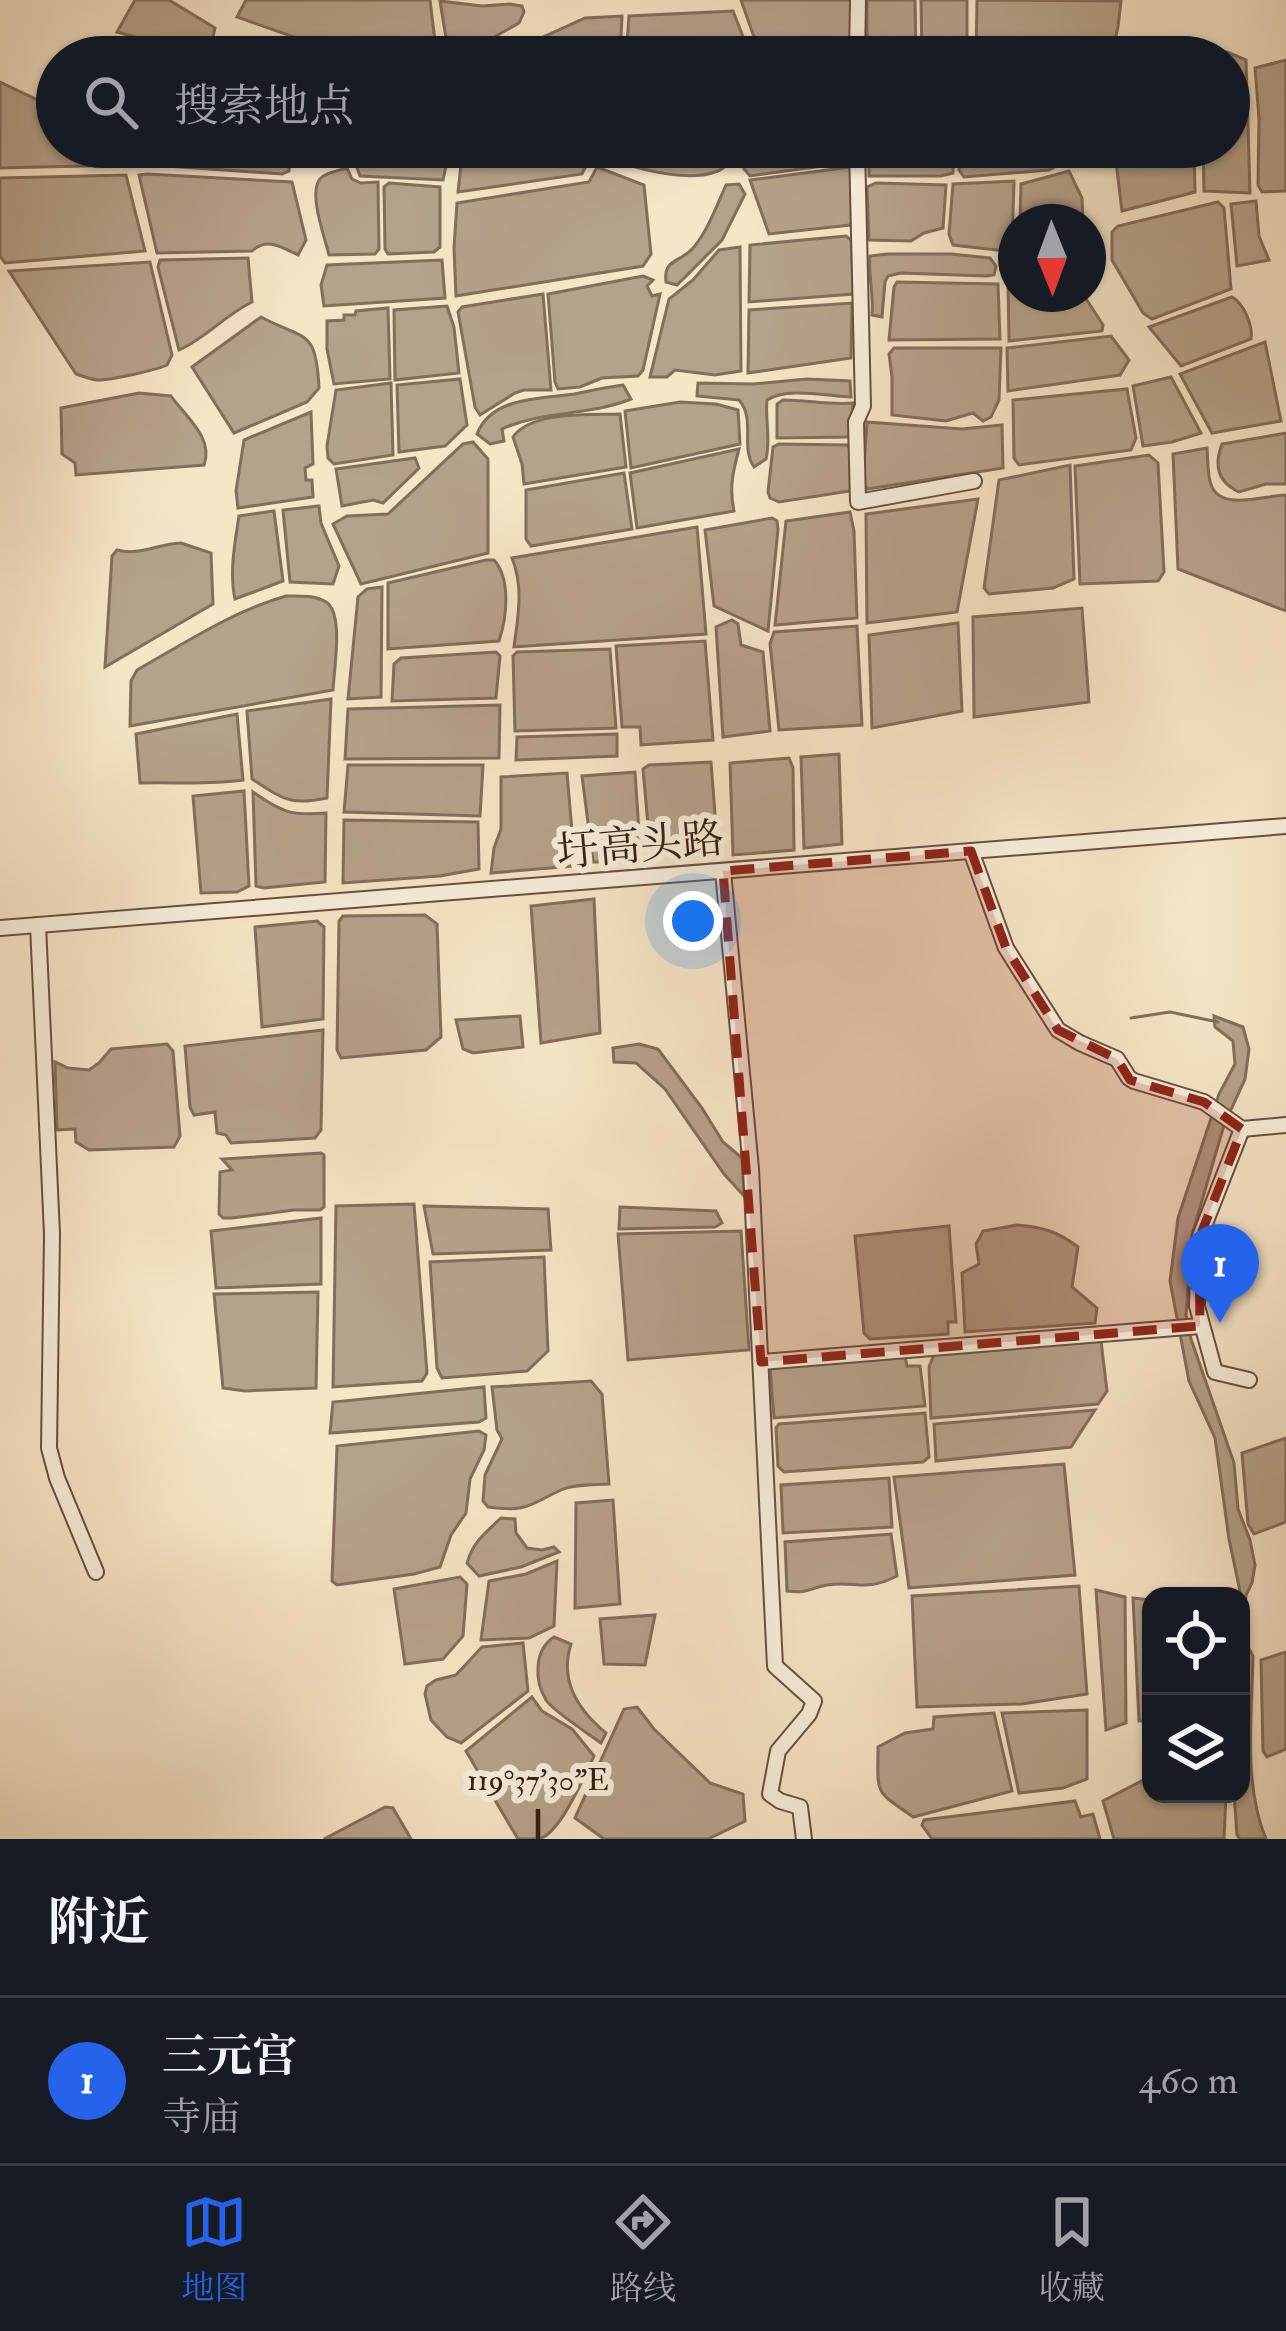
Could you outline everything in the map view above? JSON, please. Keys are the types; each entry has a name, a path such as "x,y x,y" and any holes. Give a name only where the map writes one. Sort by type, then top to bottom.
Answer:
{"street":[{"path":"857,36 858,0"},
{"path":"857,168 863,406 856,422 858,502 974,481"},
{"name":"圩高头路","path":"0,928 1286,826"},
{"path":"971,851 1006,948 1058,1030 1117,1060 1134,1081 1210,1106 1237,1125 1286,1125"},
{"path":"723,871 751,1169 775,1666 814,1701 778,1751 770,1794 800,1807 804,1839"},
{"path":"38,925 52,1234 49,1448 96,1572"},
{"path":"1237,1125 1199,1239 1196,1327 1215,1372 1249,1380"},
{"path":"761,1362 1196,1327"}],"highlighted area":[{"path":"971,851 1006,948 1058,1030 1117,1059 1130,1080 1204,1102 1242,1129 1199,1239 1200,1326 761,1362 723,871"}],"shaded area":[{"path":"135,0 169,0 215,28 213,36 117,32"},
{"path":"246,0 430,0 434,36 291,36 237,17"},
{"path":"741,0 851,0 851,36 754,36"},
{"path":"867,0 915,0 916,36 867,36"},
{"path":"921,0 967,0 967,36 922,36"},
{"path":"977,0 1121,1 1116,36 976,36"},
{"path":"440,1 522,6 519,23 496,36 446,36"},
{"path":"733,11 743,36 628,36 629,16"},
{"path":"622,16 621,36 545,36 585,18"},
{"path":"1286,60 1286,191 1262,192 1255,68"},
{"path":"0,82 36,99 36,167 0,168"},
{"path":"196,168 289,168 282,174"},
{"path":"347,168 352,179 378,182 379,249 375,254 329,255 317,186 325,175"},
{"path":"357,168 446,168 443,180 360,176"},
{"path":"461,168 585,168 582,174 458,192"},
{"path":"600,168 644,185 651,254 643,266 456,296 457,203 589,182"},
{"path":"639,168 722,168 701,175"},
{"path":"744,168 808,168 750,176"},
{"path":"851,168 850,225 769,234 750,180"},
{"path":"869,168 953,168 953,173 941,176 869,176"},
{"path":"959,168 1053,168 964,177"},
{"path":"1117,168 1194,168 1195,192 1122,211"},
{"path":"1203,168 1249,168 1250,193 1204,191"},
{"path":"1069,171 1082,204 1020,204 1021,184"},
{"path":"126,175 145,251 5,263 0,256 0,178"},
{"path":"139,175 292,182 306,240 298,255 269,244 252,251 157,253"},
{"path":"1014,181 1013,204 998,204 998,250 953,245 949,234 953,184"},
{"path":"389,183 440,187 440,247 434,252 388,254 384,187"},
{"path":"876,183 946,185 943,228 911,241 869,240 867,187"},
{"path":"739,184 745,194 722,240 677,285 666,282 670,265 704,233 726,185"},
{"path":"1256,201 1259,236 1269,260 1237,266 1231,204"},
{"path":"1218,202 1224,208 1231,289 1152,319 1143,313 1112,260 1112,232 1118,226"},
{"path":"846,236 851,240 854,294 749,302 750,245"},
{"path":"740,247 741,371 715,375 675,370 667,377 650,377 669,299 719,250"},
{"path":"870,256 990,258 996,266 994,275 986,276 888,276 882,317 872,315"},
{"path":"248,258 252,302 179,350 160,260"},
{"path":"442,260 445,298 324,306 321,285 327,265"},
{"path":"150,262 172,355 167,365 102,380 76,374 9,271"},
{"path":"643,276 653,280 647,286 652,296 660,294 643,370 638,376 602,378 558,389 548,294"},
{"path":"897,282 998,284 1000,339 889,340"},
{"path":"543,294 551,390 515,393 480,415 458,312 462,307"},
{"path":"1232,297 1247,315 1251,339 1181,366 1149,327"},
{"path":"852,303 851,358 748,373 749,310"},
{"path":"447,306 459,373 395,380 394,310"},
{"path":"388,308 390,379 334,384 327,321 344,320 344,315 356,311"},
{"path":"1008,312 1095,312 1103,325 1102,331 1009,341"},
{"path":"261,317 311,345 319,388 307,402 234,433 192,367"},
{"path":"1111,336 1129,360 1120,375 1008,391 1007,348"},
{"path":"1265,342 1281,421 1212,433 1180,374"},
{"path":"894,348 1001,348 999,400 991,417 983,421 973,413 946,421 892,415 889,354"},
{"path":"1171,377 1201,433 1143,446 1133,386"},
{"path":"460,379 467,425 445,446 399,452 397,385"},
{"path":"850,381 851,397 796,393 767,400 766,459 754,467 748,451 747,416 739,400 697,396 698,383"},
{"path":"391,383 393,455 334,464 327,446 336,390"},
{"path":"623,385 631,399 518,423 502,429 504,441 490,444 477,434 494,412 506,406"},
{"path":"1127,389 1136,438 1131,450 1019,465 1014,458 1013,400"},
{"path":"139,393 171,396 202,437 204,465 76,475 75,463 62,454 61,408"},
{"path":"783,400 853,403 850,437 777,438 777,404"},
{"path":"680,402 738,410 740,444 631,468 625,411"},
{"path":"311,412 313,464 305,468 313,497 238,508 244,440"},
{"path":"620,414 626,467 524,484 513,437 522,429 562,416"},
{"path":"867,422 962,429 1002,425 1003,468 867,489 863,480"},
{"path":"1286,433 1286,484 1239,492 1222,478 1218,459 1222,444"},
{"path":"473,442 488,459 488,553 361,584 333,524 347,516 388,514 463,444"},
{"path":"847,445 851,449 850,491 779,502 770,498 773,447"},
{"path":"1207,448 1209,478 1218,494 1235,500 1286,495 1286,611 1178,569 1173,454"},
{"path":"739,449 732,480 734,511 637,528 630,473"},
{"path":"1149,455 1158,463 1164,572 1158,581 1080,584 1075,466"},
{"path":"415,458 419,468 383,503 373,500 342,506 336,469"},
{"path":"1070,465 1074,579 1053,588 989,594 984,588 999,480"},
{"path":"624,473 632,529 531,546 526,539 526,490"},
{"path":"978,499 957,612 867,623 866,514"},
{"path":"319,506 339,566 333,584 290,582 283,510"},
{"path":"274,511 283,581 235,599 239,516"},
{"path":"850,512 857,618 775,625 786,521"},
{"path":"772,518 778,529 768,631 714,606 705,530"},
{"path":"697,527 706,634 514,647 519,591 512,558"},
{"path":"181,543 211,553 213,604 105,667 112,556 117,550 133,552"},
{"path":"494,560 505,588 499,641 388,649 388,583"},
{"path":"382,587 381,697 348,699 358,597 367,589"},
{"path":"286,596 317,598 332,608 336,629 333,690 130,726 131,681 137,670 228,619"},
{"path":"1082,608 1089,702 974,717 973,617"},
{"path":"732,620 738,624 741,645 763,652 770,731 723,737 716,627"},
{"path":"958,623 962,711 872,728 869,635"},
{"path":"857,626 862,725 779,730 770,644 774,632"},
{"path":"705,641 713,740 641,745 640,727 622,727 616,646"},
{"path":"610,649 616,728 515,731 513,656 517,652"},
{"path":"496,652 500,656 496,698 392,701 394,664 401,658"},
{"path":"331,699 327,798 287,799 252,779 247,711"},
{"path":"500,705 499,758 345,759 348,709"},
{"path":"237,714 243,780 140,783 136,734"},
{"path":"617,734 617,756 516,760 517,737"},
{"path":"839,754 842,844 804,848 801,757"},
{"path":"789,758 794,850 733,855 730,763"},
{"path":"711,762 718,853 670,857 667,850 650,848 643,769"},
{"path":"348,765 483,765 480,816 344,812"},
{"path":"635,772 640,846 629,854 629,862 593,862 582,776"},
{"path":"567,773 575,866 491,873 501,829 501,777"},
{"path":"244,791 249,886 237,892 201,893 193,796"},
{"path":"253,792 287,811 326,813 325,882 256,886"},
{"path":"344,820 478,822 479,869 343,883"},
{"path":"594,899 600,1033 541,1043 531,906"},
{"path":"425,915 437,924 441,1037 426,1050 341,1058 337,1050 339,921 343,916"},
{"path":"317,921 324,927 323,1019 262,1027 255,927"},
{"path":"520,1016 523,1047 473,1053 463,1049 456,1020"},
{"path":"1214,1016 1243,1027 1249,1049 1245,1079 1224,1125 1192,1235 1186,1315 1234,1463 1238,1509 1255,1565 1250,1587 1239,1587 1215,1438 1189,1381 1170,1281 1178,1218 1219,1094 1235,1064 1233,1041 1215,1027"},
{"path":"323,1030 321,1130 315,1138 231,1143 226,1135 217,1133 215,1112 194,1115 185,1046"},
{"path":"167,1044 173,1051 180,1136 174,1147 89,1150 76,1142 75,1129 57,1130 55,1062 89,1070 111,1049"},
{"path":"639,1044 658,1049 723,1142 742,1158 744,1196 665,1089 636,1063 614,1062 613,1048"},
{"path":"321,1153 324,1207 320,1210 232,1218 219,1214 220,1172 232,1170 222,1159"},
{"path":"414,1204 427,1373 422,1381 333,1387 336,1206"},
{"path":"424,1206 548,1209 551,1250 433,1254"},
{"path":"620,1207 716,1211 722,1223 619,1229"},
{"path":"321,1218 321,1284 216,1288 211,1231"},
{"path":"1017,1225 1049,1231 1078,1247 1072,1287 1097,1308 1095,1323 965,1332 962,1273 979,1264 976,1244 983,1231"},
{"path":"949,1226 956,1322 948,1322 948,1334 870,1339 864,1333 855,1236"},
{"path":"741,1231 749,1350 628,1360 618,1234"},
{"path":"544,1257 548,1351 527,1371 442,1378 437,1368 430,1262"},
{"path":"318,1292 316,1388 223,1388 214,1294"},
{"path":"1101,1341 1107,1391 1098,1404 931,1418 929,1367 935,1352"},
{"path":"905,1356 907,1366 920,1366 925,1406 774,1418 770,1367"},
{"path":"591,1381 602,1394 609,1484 566,1488 520,1508 488,1507 483,1501 485,1475 502,1439 492,1387"},
{"path":"484,1387 486,1418 479,1422 330,1433 333,1402"},
{"path":"1095,1410 1071,1447 936,1461 934,1424"},
{"path":"925,1413 929,1457 923,1462 784,1472 778,1466 779,1424"},
{"path":"479,1431 486,1435 484,1450 470,1479 466,1513 451,1535 440,1567 337,1585 332,1581 337,1446"},
{"path":"1286,1438 1286,1522 1254,1534 1248,1524 1242,1453"},
{"path":"1064,1464 1075,1575 909,1588 894,1477"},
{"path":"889,1478 892,1527 783,1533 781,1485"},
{"path":"613,1500 620,1604 575,1608 576,1503"},
{"path":"501,1518 515,1519 516,1533 527,1548 554,1547 559,1552 479,1576 467,1563 480,1538"},
{"path":"891,1534 897,1576 868,1585 787,1591 785,1542"},
{"path":"557,1561 554,1626 529,1638 481,1640 489,1581 526,1574"},
{"path":"460,1577 467,1584 463,1636 443,1659 405,1664 394,1589"},
{"path":"1079,1586 1087,1694 1022,1704 917,1707 912,1596"},
{"path":"1096,1590 1125,1597 1126,1723 1106,1730"},
{"path":"1133,1598 1142,1599 1139,1721"},
{"path":"655,1615 645,1665 604,1664 600,1619"},
{"path":"554,1637 571,1644 569,1682 579,1704 606,1733 601,1743 556,1710 542,1692 540,1657"},
{"path":"523,1643 528,1691 461,1743 447,1737 431,1720 427,1686 456,1675 482,1647"},
{"path":"1250,1650 1254,1796 1266,1839 1237,1835 1235,1803 1250,1803"},
{"path":"1286,1652 1286,1749 1267,1757 1263,1751 1261,1660"},
{"path":"532,1697 542,1711 572,1729 594,1756 571,1803 547,1835 518,1839 466,1751"},
{"path":"637,1707 710,1783 743,1794 745,1821 708,1839 604,1839 575,1818 624,1709"},
{"path":"1087,1710 1087,1779 1063,1788 1019,1793 1002,1713"},
{"path":"994,1713 1012,1791 913,1817 884,1795 878,1747 905,1733 933,1729 934,1717"},
{"path":"1142,1781 1142,1803 1226,1803 1224,1839 1114,1839 1103,1801"},
{"path":"1075,1801 1081,1817 1093,1814 1100,1839 932,1839 922,1825 924,1820"},
{"path":"385,1807 393,1808 411,1839 324,1839"}],"waterway":[{"path":"1131,1018 1170,1012 1218,1022"}],"place":[{"name":"三元宫","path":"1220,1323"}]}
